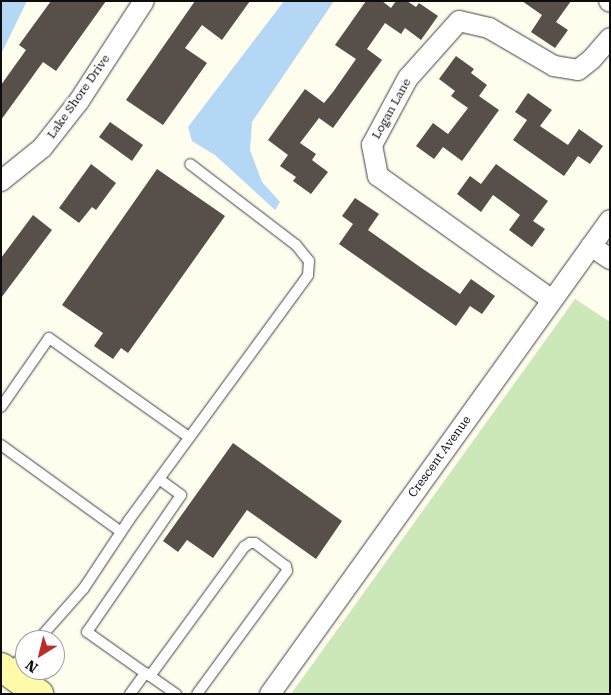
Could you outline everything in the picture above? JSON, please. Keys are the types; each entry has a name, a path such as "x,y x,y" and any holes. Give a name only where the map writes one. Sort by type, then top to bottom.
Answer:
{"main road":[{"path":"11,664 39,694"}],"street":[{"name":"Lake Shore Drive","path":"1,181 42,148 79,101 137,4"},
{"name":"Logan Lane","path":"552,300 378,176 372,145 408,78 459,21 489,28 554,66 578,70 591,60 610,38"},
{"name":"Crescent Avenue","path":"270,694 610,220"},
{"path":"591,246 610,259"}],"lane":[{"path":"47,630 84,588 121,532 189,437 294,297 308,275 309,261 296,245 190,164"},
{"path":"1,407 49,338 189,437"},
{"path":"1,445 121,532"},
{"path":"159,479 181,495 87,632 176,694"},
{"path":"130,694 148,674 244,547 250,543 255,543 286,566 287,570 197,694"}],"green space":[{"path":"575,299 610,322 610,694 291,694"}],"water":[{"path":"1,1 27,1 1,54"},
{"path":"284,1 334,1 252,122 250,150 262,182 280,202 275,210 215,155 192,141 188,127"}],"building":[{"path":"51,1 106,1 56,71 43,62 1,120 1,85 26,50 19,45"},
{"path":"195,1 250,1 222,40 202,25 185,48 207,63 163,125 126,100"},
{"path":"366,1 382,1 391,8 396,1 407,1 416,7 419,3 438,16 421,40 405,28 401,34 385,23 367,49 382,60 333,128 319,118 300,143 316,154 312,160 328,172 311,194 293,181 296,177 280,166 288,155 268,140 305,89 324,103 333,92 356,59 335,45"},
{"path":"522,1 571,1 556,22 568,30 555,48 531,32 542,15"},
{"path":"456,56 474,69 471,73 487,85 479,96 499,110 462,161 443,147 434,159 416,146 433,123 448,134 468,108 451,96 455,91 439,79"},
{"path":"528,93 552,110 540,126 568,145 579,129 603,146 590,164 578,156 564,176 513,140 527,120 515,112"},
{"path":"110,122 143,145 132,161 99,137"},
{"path":"91,164 116,183 96,210 92,207 79,223 59,208"},
{"path":"496,164 548,201 533,221 545,229 532,247 509,230 520,215 493,195 481,212 457,194 470,176 481,184"},
{"path":"157,169 225,216 128,353 121,348 113,359 94,346 103,333 62,305"},
{"path":"355,198 379,214 368,230 420,267 460,294 471,279 495,296 482,314 470,306 456,326 339,244 353,224 342,216"},
{"path":"33,215 52,230 1,298 1,258"},
{"path":"233,443 342,521 316,559 247,510 213,558 187,540 178,552 163,541"}]}
